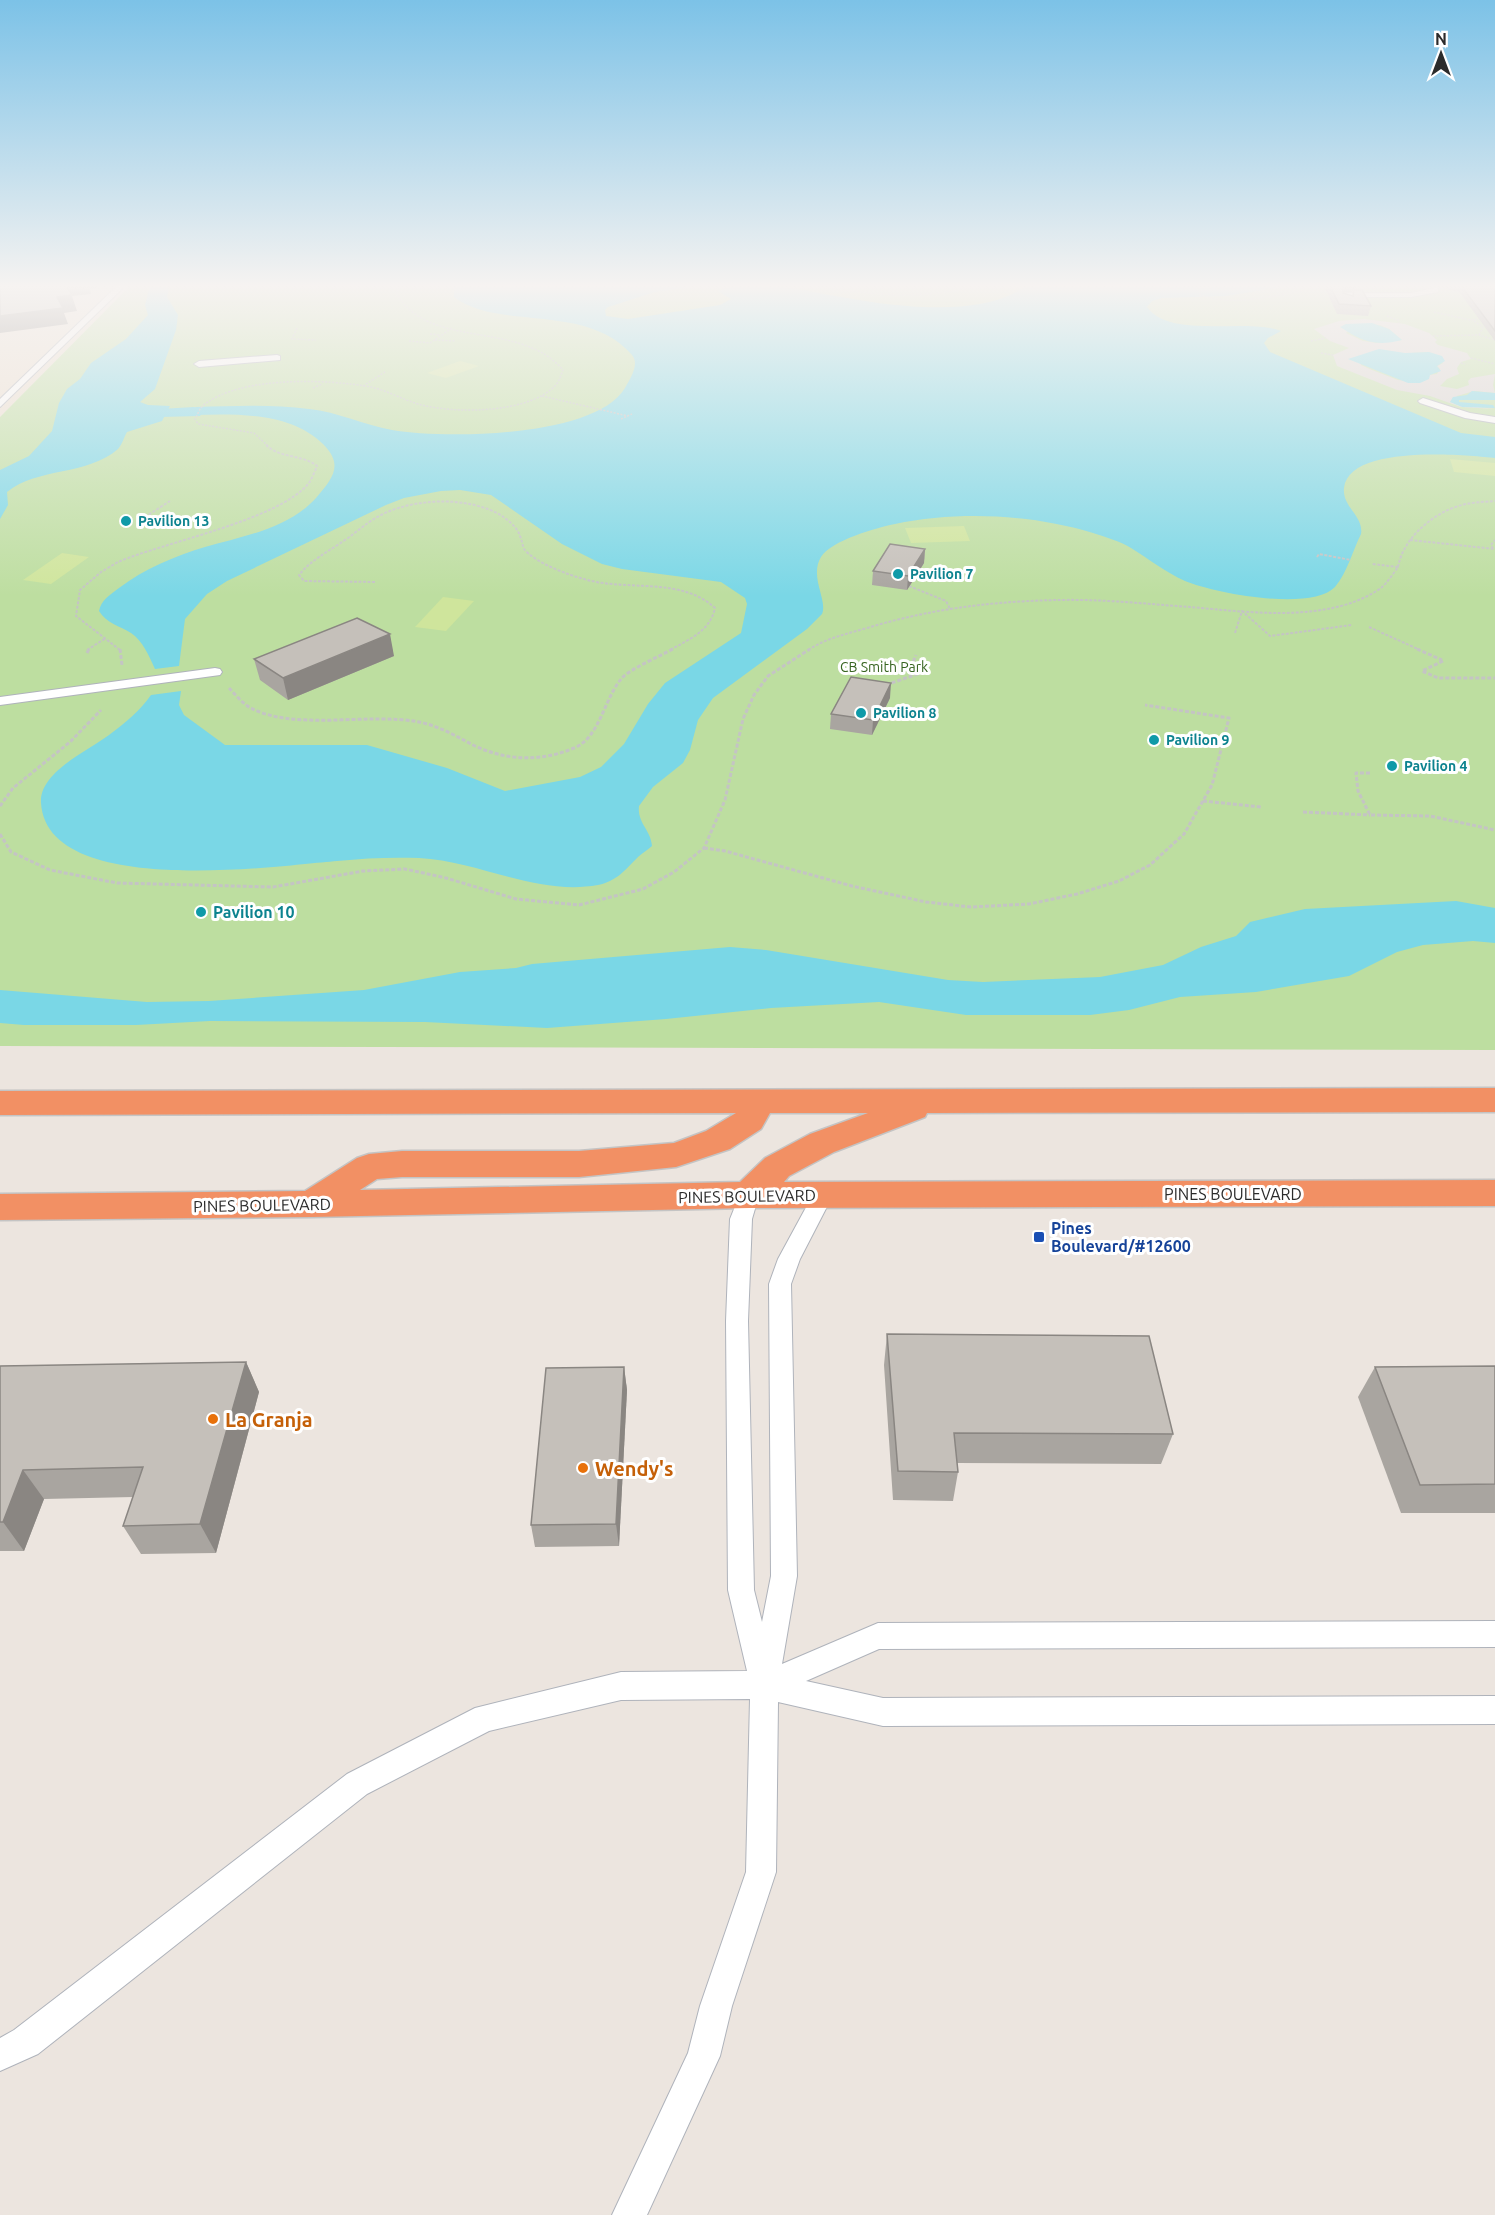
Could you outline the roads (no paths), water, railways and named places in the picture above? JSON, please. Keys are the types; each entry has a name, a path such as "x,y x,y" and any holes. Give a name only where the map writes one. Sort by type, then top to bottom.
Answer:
{"highway":[{"path":"0,1103 1495,1100"},
{"path":"310,1204 369,1167 402,1164 579,1164 676,1155 718,1140 749,1121 760,1101"},
{"path":"749,1195 777,1167 822,1143 934,1101"},
{"name":"PINES BOULEVARD","path":"0,1207 310,1204 749,1195 1495,1194"}],"lane":[{"path":"0,404 15,389"},
{"path":"1423,401 1468,416 1495,420"},
{"path":"0,701 215,672"},
{"path":"749,1195 741,1219 737,1321 741,1590 764,1685"},
{"path":"628,2215 704,2056 716,2006 760,1872 764,1685 784,1576 780,1284 789,1259 823,1195"},
{"path":"764,1685 878,1636 1495,1634"},
{"path":"0,2055 26,2042 357,1784 485,1718 621,1686 764,1685 883,1712 1495,1710"}],"water":[{"path":"67,389 155,389 140,402 148,405 170,406 162,421 127,432 118,449 106,458 19,484 7,492 8,505 0,519 0,470 29,456 52,431 59,403"},
{"path":"624,389 1358,389 1461,433 1495,437 1495,458 1410,455 1365,464 1351,474 1344,488 1344,495 1359,522 1361,534 1335,587 1323,594 1306,598 1262,598 1199,586 1164,570 1131,548 1112,539 1069,527 1020,518 969,516 919,520 877,528 844,540 827,551 821,557 818,565 818,580 823,602 822,614 807,629 713,698 698,720 690,750 683,763 653,787 639,806 640,817 652,846 620,874 598,885 553,886 441,860 419,858 368,858 266,868 168,870 121,865 81,853 53,833 41,803 42,792 56,772 121,726 151,695 181,691 179,705 184,715 225,745 367,745 447,768 505,791 580,777 601,767 624,744 648,704 665,683 741,633 747,604 745,598 721,582 622,569 602,564 562,544 491,495 460,490 404,498 227,581 207,594 185,619 179,666 155,669 139,640 109,621 99,611 109,595 160,564 205,547 264,530 292,517 316,498 331,478 334,465 329,452 310,434 295,426 279,420 245,415 193,415 196,407 295,407 330,413 392,430 416,433 481,434 552,426 583,417 609,405"},
{"path":"1472,391 1495,393 1495,400 1459,400 1459,402 1493,405 1495,408 1462,407 1450,402 1453,397 1467,395"},
{"path":"1456,901 1495,908 1495,943 1473,941 1423,945 1397,952 1349,976 1256,992 1180,997 1129,1010 1090,1015 966,1015 879,1002 771,1008 547,1028 425,1022 210,1021 136,1025 0,1023 0,990 147,1002 209,1001 364,990 460,972 730,947 766,950 948,980 983,982 1100,977 1163,965 1201,947 1236,936 1250,922 1305,909"}],"waterway":[{"path":"166,413 194,412"}],"place":[{"name":"Pavilion 13","path":"126,521"},
{"name":"Pavilion 7","path":"898,574"},
{"name":"Pavilion 8","path":"861,713"},
{"name":"Pavilion 9","path":"1154,740"},
{"name":"Pavilion 4","path":"1392,766"},
{"name":"Pavilion 10","path":"201,912"},
{"name":"Pines Boulevard/#12600","path":"1039,1237"},
{"name":"La Granja","path":"213,1419"},
{"name":"Wendy's","path":"583,1468"}],"park label":[{"name":"CB Smith Park","path":"884,667"}]}
